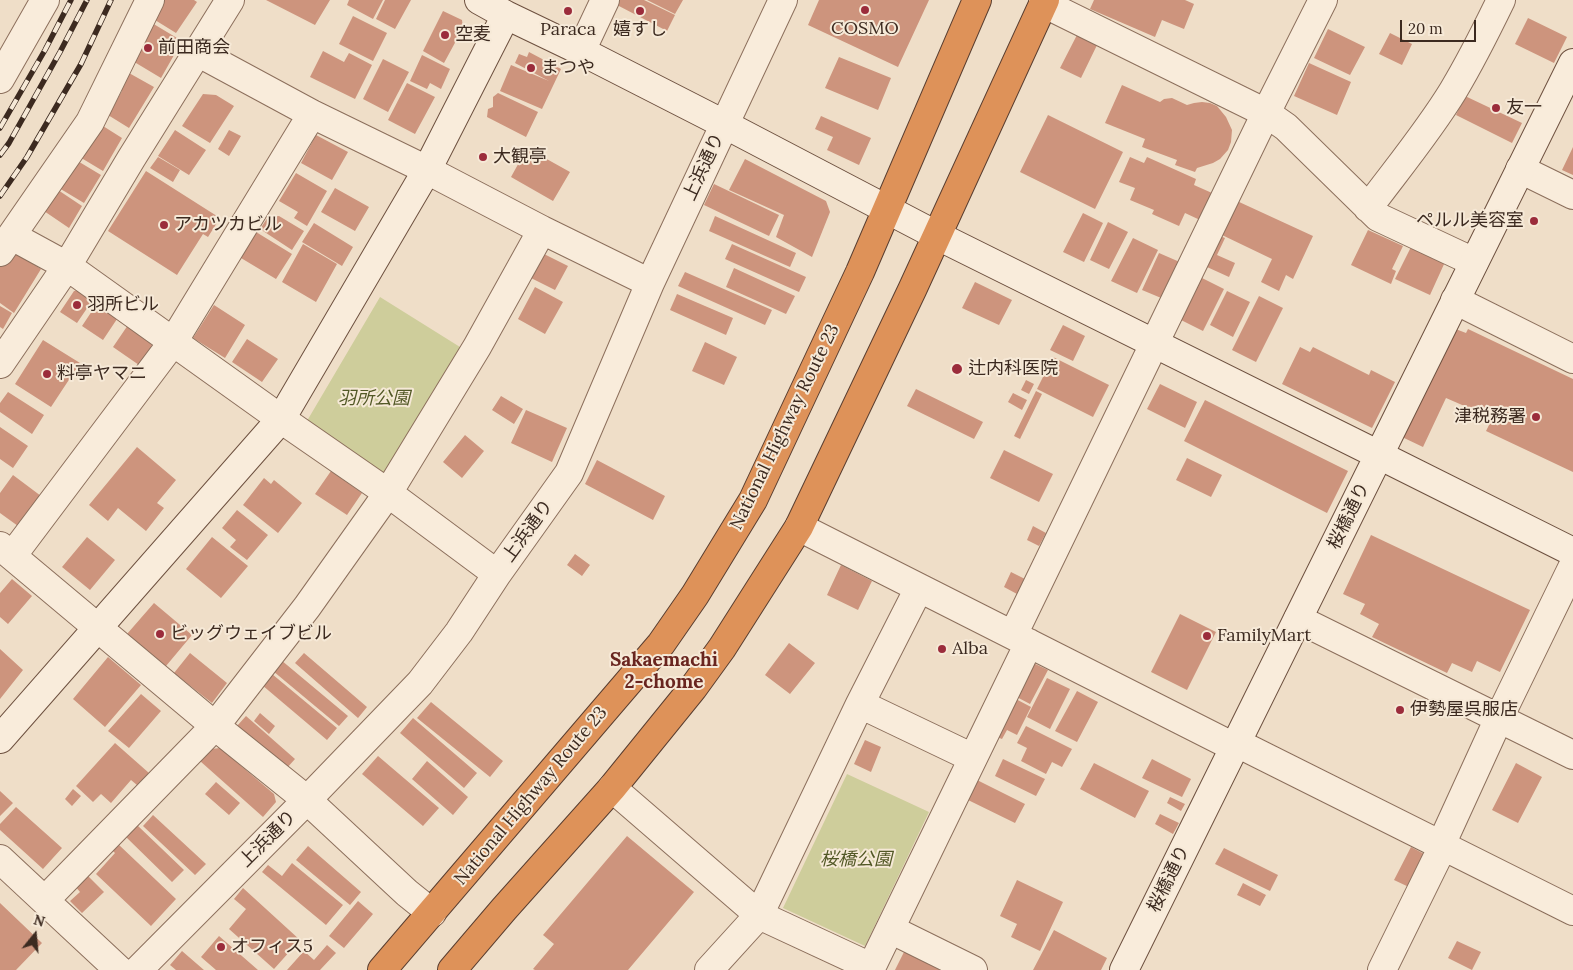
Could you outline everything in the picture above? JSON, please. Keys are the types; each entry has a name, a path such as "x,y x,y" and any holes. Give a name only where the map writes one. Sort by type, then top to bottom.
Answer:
{"highway":[{"name":"National Highway Route 23","path":"382,970 661,644 695,595 753,500 860,272 977,0"},
{"path":"452,970 612,788 693,688 722,648 799,526 912,290 1044,2"}],"street":[{"path":"0,79 45,0"},
{"path":"150,0 90,122 6,244 67,266 388,493 497,574"},
{"path":"0,364 67,266 131,158 230,0"},
{"path":"479,0 724,124 936,235 1573,552"},
{"path":"581,51 605,0"},
{"name":"上浜通り","path":"138,970 420,684 459,632 497,574 569,473 650,283 782,0"},
{"path":"612,788 759,915 870,968 973,758 1021,639 1154,344 1323,0"},
{"path":"1368,208 1453,91 1483,38 1501,0"},
{"path":"1044,2 1266,113 1286,127 1378,217 1474,262"},
{"path":"0,739 281,419 427,170 506,15"},
{"path":"198,53 312,114 650,283"},
{"name":"桜橋通り","path":"1124,970 1573,63"},
{"path":"312,114 173,342 6,551 215,726 307,800 407,893 432,913"},
{"path":"1520,169 1573,195"},
{"path":"45,900 215,726 308,608 388,493 477,348 542,230"},
{"path":"1456,300 1573,358"},
{"path":"799,526 1021,639 1573,911"},
{"path":"1382,970 1443,846 1446,834 1499,718 1573,566"},
{"path":"709,970 759,915 860,704 919,588"},
{"path":"1298,619 1573,755"},
{"path":"860,704 973,758"},
{"path":"0,859 119,970"},
{"path":"890,929 973,970"}],"green space":[{"name":"羽所公園","path":"380,297 460,347 385,473 373,475 304,426"},
{"name":"桜橋公園","path":"847,774 929,812 865,946 783,908"}],"building":[{"path":"164,0 194,0 197,2 176,33 155,20"},
{"path":"266,0 330,0 315,25"},
{"path":"349,0 383,0 373,19 347,5"},
{"path":"385,0 411,0 395,29 376,19"},
{"path":"619,0 644,0 675,15 667,31 617,5"},
{"path":"647,0 683,0 675,14"},
{"path":"819,0 929,0 898,67 808,25"},
{"path":"1094,0 1185,0 1194,4 1184,29 1162,20 1155,37 1090,9"},
{"path":"443,11 462,20 463,28 444,63 423,51"},
{"path":"353,16 387,33 373,61 339,44"},
{"path":"1528,18 1567,37 1554,63 1515,44"},
{"path":"152,23 182,41 161,78 131,60"},
{"path":"1328,29 1365,47 1350,75 1314,58"},
{"path":"1078,33 1098,43 1081,78 1060,68"},
{"path":"1390,33 1412,44 1402,65 1379,54"},
{"path":"323,51 344,62 349,53 372,65 355,99 310,77"},
{"path":"529,52 561,69 542,109 500,91 511,65 549,81 515,63 519,54 527,57"},
{"path":"422,55 450,69 441,89 430,83 427,89 410,81"},
{"path":"839,57 891,78 878,110 825,88"},
{"path":"383,59 409,72 388,112 363,99"},
{"path":"1309,63 1351,82 1337,115 1294,96"},
{"path":"129,73 154,87 129,128 108,115 122,91 119,89"},
{"path":"407,83 435,97 415,134 388,120"},
{"path":"1122,85 1160,102 1164,99 1172,98 1187,105 1202,102 1217,106 1226,117 1232,130 1228,150 1220,159 1197,168 1195,172 1175,165 1177,160 1142,147 1145,139 1105,123"},
{"path":"498,93 538,112 526,137 487,117 488,109 493,107 493,97"},
{"path":"203,94 216,95 234,106 210,143 182,126"},
{"path":"1465,96 1522,123 1512,143 1456,115"},
{"path":"1048,115 1123,152 1095,209 1020,172"},
{"path":"821,116 871,138 859,165 827,150 833,137 815,129"},
{"path":"103,126 122,138 103,171 78,156"},
{"path":"175,130 206,150 189,175 158,156"},
{"path":"229,130 241,136 229,156 218,149"},
{"path":"316,135 348,152 332,180 301,163"},
{"path":"1573,147 1573,175 1562,170"},
{"path":"527,148 570,172 553,201 511,177"},
{"path":"158,157 180,170 173,182 150,168"},
{"path":"1130,157 1144,163 1147,157 1196,179 1194,185 1212,193 1200,220 1185,213 1179,226 1152,214 1154,210 1130,200 1135,188 1119,182"},
{"path":"745,159 826,201 830,212 812,257 776,237 784,215 729,190"},
{"path":"76,160 101,175 84,203 59,188"},
{"name":"アカツカビル","path":"146,171 220,218 208,237 203,234 177,275 108,231"},
{"path":"296,173 327,191 307,226 294,218 298,212 279,201"},
{"path":"714,184 779,215 769,236 704,205"},
{"path":"335,188 369,207 355,231 321,212"},
{"path":"58,190 82,206 69,228 44,211"},
{"path":"1237,201 1313,236 1293,279 1286,275 1279,291 1261,282 1272,259 1222,235"},
{"path":"1083,213 1103,223 1084,262 1063,252"},
{"path":"279,216 304,231 292,250 260,229 268,217"},
{"path":"715,216 796,253 790,267 709,231"},
{"path":"1108,222 1128,232 1109,269 1090,260"},
{"path":"314,223 353,247 342,266 302,242"},
{"path":"1368,230 1403,246 1392,269 1396,271 1391,284 1351,265"},
{"path":"256,232 292,254 276,279 241,258"},
{"path":"1220,236 1225,238 1217,255 1235,263 1229,277 1207,267"},
{"path":"1133,238 1158,250 1137,293 1111,281"},
{"path":"303,244 337,264 316,302 282,282"},
{"path":"732,244 806,277 799,292 725,259"},
{"path":"1411,247 1445,262 1430,295 1395,279"},
{"path":"14,252 41,269 14,313 0,303 0,266 4,266"},
{"path":"1159,253 1182,263 1166,300 1142,290"},
{"path":"544,254 568,266 555,290 531,278"},
{"path":"734,268 795,296 786,314 726,287"},
{"path":"685,272 772,310 765,325 678,286"},
{"path":"1200,277 1224,289 1203,331 1179,319"},
{"path":"975,282 1012,300 999,325 962,308"},
{"path":"535,287 563,302 545,334 518,319"},
{"name":"羽所ビル","path":"80,289 94,298 77,323 60,312 74,291"},
{"path":"1227,291 1250,302 1233,337 1210,325"},
{"path":"677,294 733,318 726,335 670,310"},
{"path":"1259,296 1283,308 1256,362 1232,350"},
{"path":"98,302 119,316 103,340 82,326"},
{"path":"214,305 245,325 225,358 193,338"},
{"path":"0,306 12,313 3,329 0,327"},
{"path":"128,325 149,339 152,346 139,365 113,347"},
{"path":"1063,325 1085,336 1073,361 1050,350"},
{"path":"1453,328 1466,333 1468,329 1573,379 1573,472 1486,431 1493,417 1477,409 1472,418 1465,415 1469,408 1446,398 1423,447 1402,437"},
{"path":"247,339 278,359 262,382 232,362"},
{"name":"料亭ヤマニ","path":"43,340 80,363 51,407 15,384"},
{"path":"705,342 737,357 724,385 692,371"},
{"path":"1300,347 1310,352 1313,347 1369,375 1371,370 1395,382 1372,428 1282,384"},
{"path":"1053,357 1109,385 1093,417 1037,389"},
{"path":"1026,380 1034,384 1029,394 1021,390"},
{"path":"1160,384 1197,402 1185,428 1147,409"},
{"path":"916,389 983,422 974,439 907,406"},
{"path":"1036,391 1042,394 1020,439 1014,436"},
{"path":"8,392 44,415 32,434 0,412 0,403"},
{"path":"1013,393 1027,400 1022,410 1008,402"},
{"path":"501,396 523,409 514,424 492,410"},
{"path":"1205,400 1348,471 1327,513 1184,441"},
{"path":"526,410 567,428 552,462 511,443"},
{"path":"0,427 28,446 13,468 0,459"},
{"path":"465,435 484,451 462,478 443,462"},
{"path":"137,447 176,480 157,503 164,508 146,531 118,508 108,521 89,505"},
{"path":"1004,450 1053,474 1039,502 990,478"},
{"path":"1187,458 1222,475 1211,497 1176,480"},
{"path":"597,460 665,496 653,520 585,484"},
{"path":"331,471 362,493 347,515 315,494"},
{"path":"13,475 41,496 18,526 0,513 0,493"},
{"path":"264,478 271,484 274,480 302,503 278,533 243,505"},
{"path":"237,510 268,535 247,560 230,547 236,540 222,528"},
{"path":"1033,526 1046,533 1039,546 1027,540"},
{"path":"1371,535 1530,610 1500,672 1477,661 1472,672 1452,663 1447,673 1372,637 1379,624 1360,614 1365,604 1343,594"},
{"path":"87,537 115,560 90,590 62,567"},
{"path":"212,537 248,566 221,598 186,569"},
{"path":"575,554 590,565 582,576 567,565"},
{"path":"841,565 872,581 858,610 827,595"},
{"path":"1011,572 1025,579 1017,594 1004,587"},
{"path":"12,579 32,596 8,624 0,617 0,593"},
{"name":"ビッグウェイブビル","path":"154,603 192,635 166,666 127,634"},
{"path":"1180,614 1216,632 1187,690 1151,672"},
{"path":"789,643 815,663 790,694 765,675"},
{"path":"0,649 23,670 0,699"},
{"path":"190,653 227,683 212,703 174,673"},
{"path":"304,653 367,707 358,718 295,663"},
{"path":"108,657 141,685 105,727 73,699"},
{"path":"281,660 348,716 339,726 273,671"},
{"path":"1031,662 1048,670 1030,704 1013,695"},
{"path":"272,674 337,728 327,740 262,685"},
{"path":"1047,678 1070,689 1050,729 1027,717"},
{"path":"1077,691 1098,702 1077,742 1055,731"},
{"path":"141,694 161,711 129,748 108,731"},
{"path":"1012,697 1031,707 1017,735 1007,730 1002,739 992,735"},
{"path":"431,702 503,761 490,777 417,718"},
{"path":"260,713 275,726 269,734 254,721"},
{"path":"246,716 295,759 286,769 237,726"},
{"path":"413,718 477,773 464,788 400,733"},
{"path":"1026,726 1072,749 1062,767 1052,762 1046,774 1021,761 1027,748 1017,743"},
{"path":"865,740 881,747 871,772 854,764"},
{"path":"115,743 149,773 137,785 131,780 111,803 101,794 93,802 76,786"},
{"path":"220,748 274,794 276,802 263,817 200,761 211,749"},
{"path":"378,756 439,808 423,826 362,774"},
{"path":"1003,759 1045,779 1036,796 995,776"},
{"path":"1152,759 1191,779 1182,797 1142,778"},
{"path":"427,761 468,797 453,815 412,779"},
{"path":"1094,763 1149,791 1135,818 1080,789"},
{"path":"1516,763 1542,777 1518,823 1492,810"},
{"path":"975,779 1025,804 1015,823 966,799"},
{"path":"216,782 240,803 229,815 205,794"},
{"path":"73,789 81,796 72,806 65,799"},
{"path":"0,791 13,803 0,816"},
{"path":"1170,797 1185,804 1181,811 1167,803"},
{"path":"16,807 62,848 43,869 0,830 0,824"},
{"path":"1160,814 1179,823 1173,834 1155,824"},
{"path":"153,815 206,864 195,875 143,826"},
{"path":"137,825 184,870 172,882 126,837"},
{"path":"627,836 694,892 628,970 533,969 554,944 543,935"},
{"path":"118,844 176,899 151,926 96,874 115,853 112,850"},
{"path":"308,846 361,892 350,905 296,860"},
{"path":"1411,847 1428,856 1411,888 1394,880"},
{"path":"1224,848 1278,875 1270,891 1215,864"},
{"path":"292,863 343,905 326,925 262,872 268,865 282,876"},
{"path":"87,875 104,892 82,913 70,901 80,892 75,886"},
{"path":"1017,880 1063,902 1040,951 1011,937 1017,924 1000,916"},
{"path":"1243,883 1266,895 1260,906 1237,895"},
{"path":"243,888 300,940 274,969 229,929 246,909 234,899"},
{"path":"358,901 373,914 344,948 329,936"},
{"path":"0,903 42,943 16,970 0,970"},
{"path":"1054,930 1107,958 1101,970 1033,970"},
{"name":"オフィス5","path":"219,936 258,970 216,970 201,957"},
{"path":"1457,941 1481,952 1472,970 1448,958"},
{"path":"327,945 336,953 320,970 287,970 304,951 314,960"},
{"path":"905,950 948,970 895,970"},
{"path":"182,951 204,970 176,970 170,965"}],"railway":[{"path":"0,128 45,50 71,0"},
{"path":"0,155 9,143 87,0"},
{"path":"0,196 27,157 81,64 111,0"}],"place":[{"name":"COSMO","path":"865,10"},
{"name":"Paraca","path":"568,11"},
{"name":"嬉すし","path":"640,11"},
{"name":"空麦","path":"445,35"},
{"name":"前田商会","path":"148,48"},
{"name":"まつや","path":"531,68"},
{"name":"友一","path":"1496,108"},
{"name":"大観亭","path":"483,157"},
{"name":"ペルル美容室","path":"1534,221"},
{"name":"アカツカビル","path":"164,225"},
{"name":"羽所ビル","path":"77,305"},
{"name":"辻内科医院","path":"957,369"},
{"name":"料亭ヤマニ","path":"47,374"},
{"name":"津税務署","path":"1536,417"},
{"name":"ビッグウェイブビル","path":"160,634"},
{"name":"FamilyMart","path":"1207,636"},
{"name":"Alba","path":"942,649"},
{"name":"伊勢屋呉服店","path":"1400,710"},
{"name":"オフィス5","path":"221,947"}],"district":[{"name":"Sakaemachi 2-chome","path":"664,672"}]}
